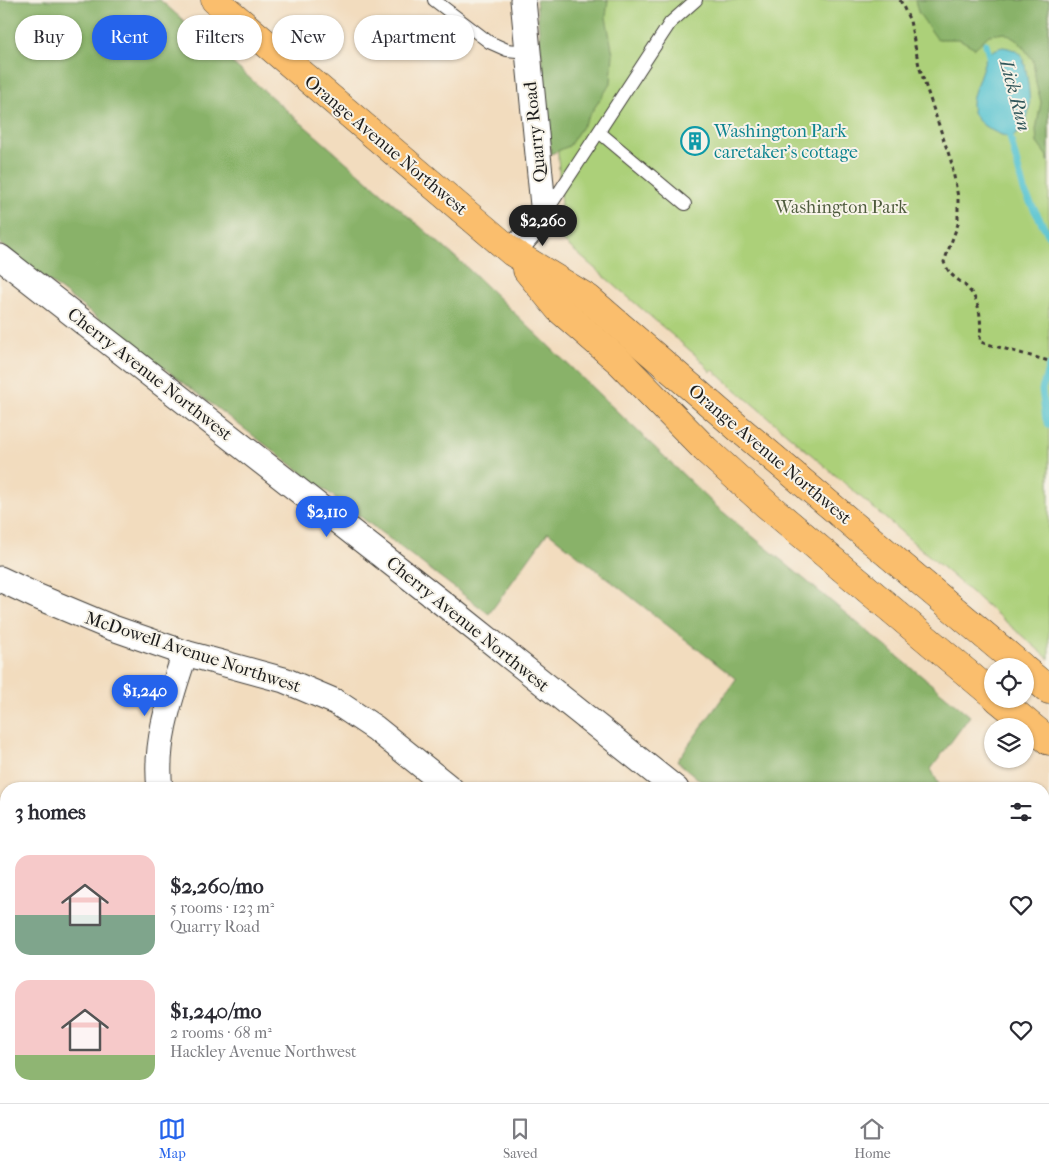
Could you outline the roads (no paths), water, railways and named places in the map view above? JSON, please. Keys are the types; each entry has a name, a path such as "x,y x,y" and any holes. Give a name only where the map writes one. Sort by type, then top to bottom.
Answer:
{"main road":[{"name":"Orange Avenue Northwest","path":"215,0 512,252 589,300 1011,658"},
{"name":"Orange Avenue Northwest","path":"512,252 559,309 620,362 705,449 775,511 984,687"},
{"path":"1034,678 1049,690"},
{"path":"1009,708 1049,741"}],"street":[{"name":"Quarry Road","path":"523,0 544,216"},
{"path":"512,252 544,216"},
{"name":"Cherry Avenue Northwest","path":"0,257 454,612 667,782"},
{"name":"McDowell Avenue Northwest","path":"0,579 110,627 185,653 284,680 336,702 375,728 442,782"},
{"path":"160,782 160,744 167,706 185,653"}],"lane":[{"path":"434,0 489,42 507,50 527,52"},
{"path":"544,216 670,24 696,0"},
{"path":"599,132 685,204"}],"water":[{"path":"1003,47 1016,51 1023,60 1029,92 1029,107 1026,121 1018,133 1011,138 997,133 984,125 977,119 972,108 974,91 986,58 992,51"}],"waterway":[{"name":"Lick Run","path":"986,44 991,63"},
{"name":"Lick Run","path":"1008,129 1024,191 1049,236"},
{"name":"Lick Run","path":"1049,366 1042,390 1046,419 1049,425"}],"place":[{"name":"Washington Park caretaker's cottage","path":"695,141"}],"park label":[{"name":"Washington Park","path":"841,207"}]}
